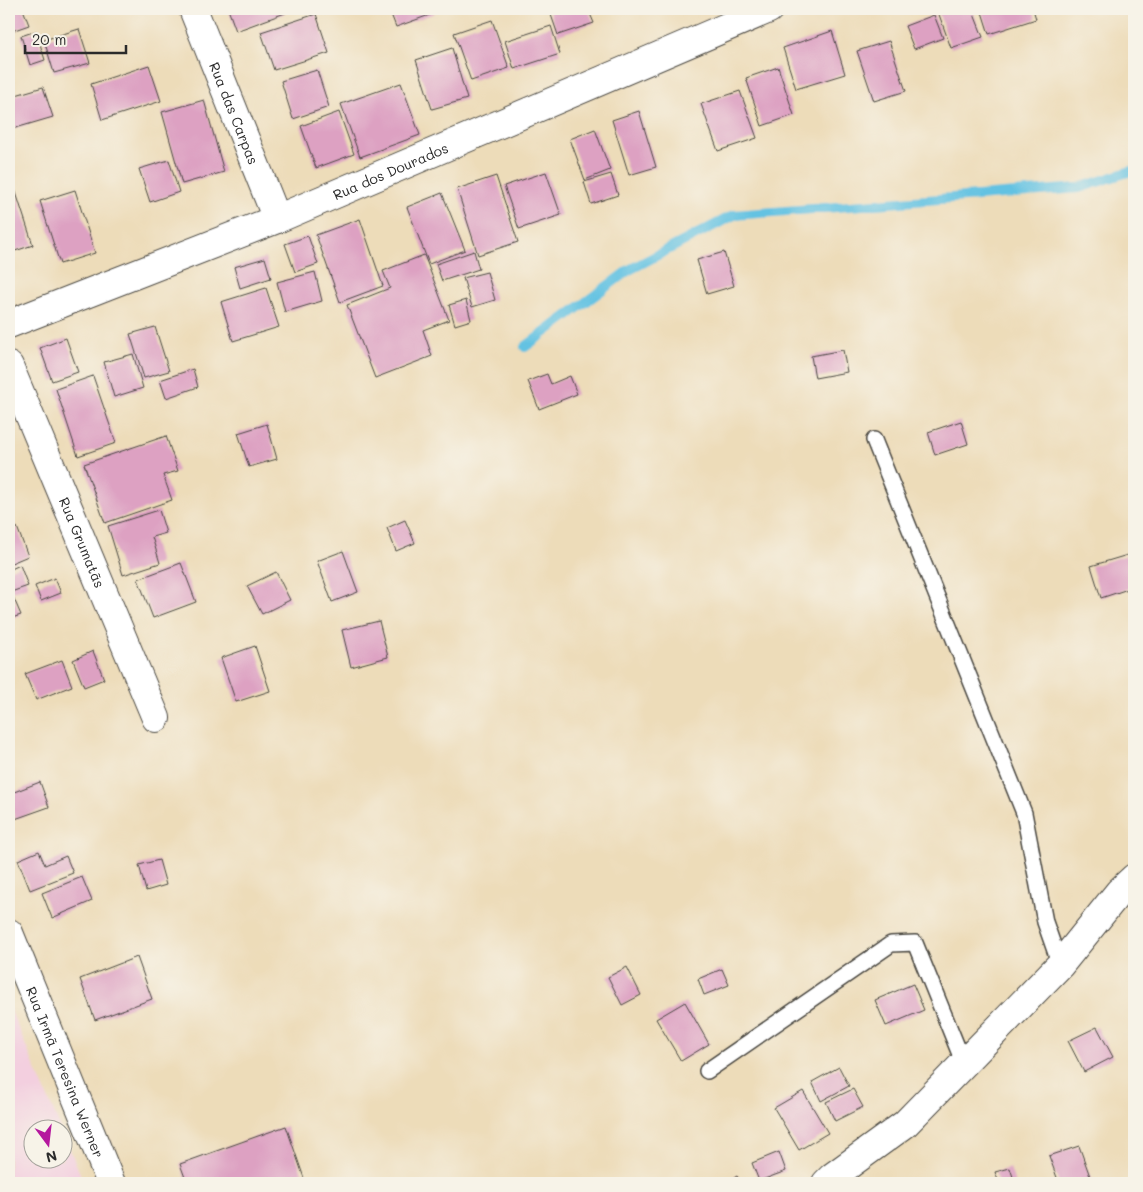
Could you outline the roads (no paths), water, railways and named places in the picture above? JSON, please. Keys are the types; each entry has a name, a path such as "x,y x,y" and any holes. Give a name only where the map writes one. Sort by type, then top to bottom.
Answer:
{"street":[{"name":"Rua das Carpas","path":"194,9 277,219"},
{"name":"Rua dos Dourados","path":"9,324 277,219 769,9"},
{"name":"Rua Grumatãs","path":"9,366 156,718"},
{"path":"826,1183 905,1124 1060,965 1120,892 1134,878"},
{"name":"Rua Irmã Teresina Werner","path":"9,933 111,1183"}],"lane":[{"path":"874,440 1024,813 1045,922 1060,965"},
{"path":"706,1071 891,944 915,943 964,1064"}],"waterway":[{"path":"525,347 629,270 734,215 1079,188 1134,170"}]}
